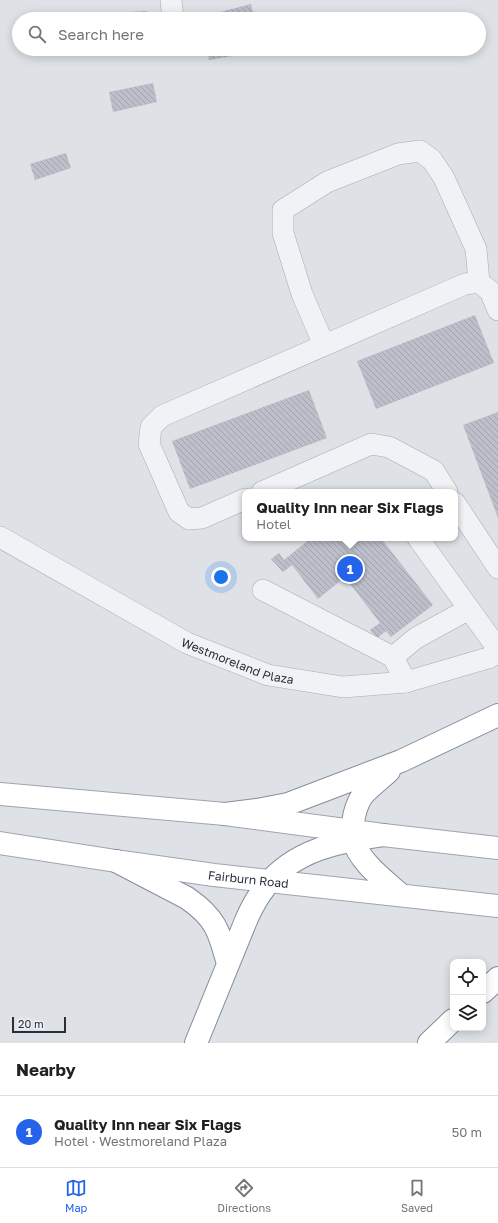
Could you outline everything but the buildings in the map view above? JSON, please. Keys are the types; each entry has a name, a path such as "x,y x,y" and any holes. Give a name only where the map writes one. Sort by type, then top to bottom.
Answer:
{"main road":[{"path":"225,814 288,804 401,761 498,716"},
{"path":"400,894 366,862 360,854 353,835 356,808 362,796 401,761"},
{"path":"0,794 225,814 353,835 383,835 498,848"},
{"path":"196,1043 251,910 256,900 271,880 294,860 353,835"},
{"name":"Fairburn Road","path":"0,843 116,862 214,875 400,894 498,906"},
{"path":"116,862 187,898 198,906 216,926 228,964"},
{"path":"486,989 498,978"},
{"path":"428,1043 450,1023"}],"street":[{"path":"171,0 172,12"},
{"path":"324,345 302,294 283,233 283,210 327,182 398,154 420,151 432,160 444,178 476,249 479,282 490,291 498,310"},
{"path":"242,500 202,518 189,519 179,512 149,444 151,427 162,416 465,284 479,282"},
{"path":"269,489 371,444 389,447 434,471 445,489"},
{"path":"458,508 498,568"},
{"name":"Westmoreland Plaza","path":"0,537 187,642 268,675 344,687 406,682 488,658 498,653"},
{"path":"420,541 498,650"},
{"path":"263,590 393,657 406,682"},
{"path":"393,657 416,638 469,609"}],"place":[{"name":"Quality Inn near Six Flags","path":"350,569"}]}
